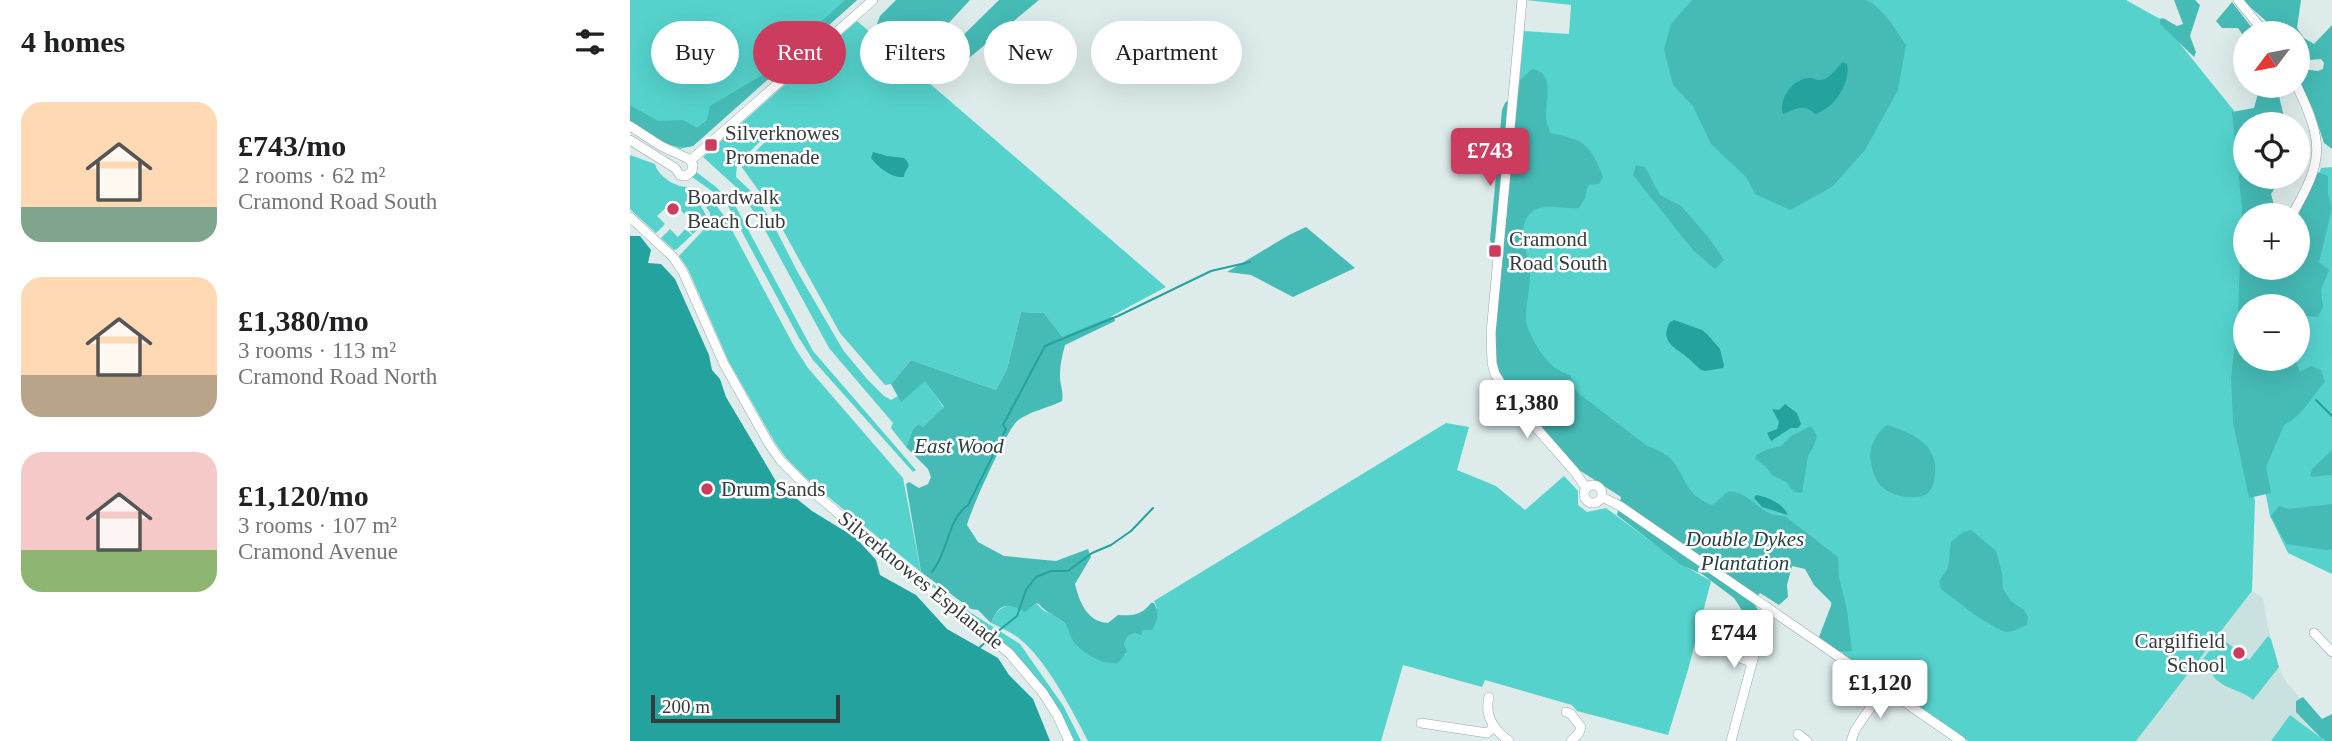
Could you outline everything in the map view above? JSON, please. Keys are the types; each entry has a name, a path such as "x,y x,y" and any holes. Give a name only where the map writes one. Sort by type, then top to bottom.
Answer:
{"street":[{"path":"676,168 676,163 687,159 873,0"},
{"path":"1522,0 1491,333 1494,374 1586,488 1590,485 1598,487 1602,497 1620,506 1961,741"},
{"path":"2238,0 2255,21"},
{"path":"2299,203 2307,189 2318,156 2312,122 2302,98"},
{"path":"630,126 687,159 693,168 688,175 680,175 676,168 630,140"},
{"name":"Silverknowes Esplanade","path":"630,217 673,257 683,272 724,364 781,461 807,487 1009,653 1043,693 1069,741"},
{"path":"1731,741 1767,607"},
{"path":"2314,633 2332,652"},
{"path":"1706,638 1728,644 1739,658 1752,662"},
{"path":"1851,741 1855,730 1884,688"},
{"path":"1489,697 1488,710 1494,727 1508,741"},
{"path":"1566,712 1571,714 1581,727 1576,738 1571,741"},
{"path":"1421,723 1486,733 1494,727"},
{"path":"1433,736 1437,726"},
{"path":"1798,734 1807,741"}],"shaded area":[{"path":"630,0 857,0 833,21 753,21 753,84 763,84 693,146 680,149 630,121"},
{"path":"1526,0 2126,0 2160,19 2235,112 2233,189 2242,189 2244,203 2233,203 2233,280 2242,280 2242,294 2233,294 2233,371 2239,371 2237,419 2255,501 2252,591 2136,741 1968,741 1843,656 1823,568 1712,520 1493,363 1524,31 1569,34 1571,5"},
{"path":"857,21 860,24 860,84 930,84 1166,287 1110,317 1062,338 1044,313 1021,312 1007,369 996,390 911,360 891,384 885,385 840,333 769,205 741,166 778,129 775,126 737,165 736,177 756,196 843,350 867,379 884,396 891,400 898,396 901,401 925,380 944,408 922,428 918,424 913,429 906,447 891,428 893,423 829,348 759,219 737,188 703,157 786,84 846,84 846,31"},
{"path":"1843,62 1847,64 1848,71 1844,87 1829,107 1815,114 1803,108 1783,114 1785,96 1793,85 1804,79 1825,79"},
{"path":"873,152 904,158 909,165 904,177 894,176 882,169 871,158"},
{"path":"630,155 655,164 668,180 687,187 707,217 706,222 693,234 687,228 692,221 672,202 657,216 665,224 656,233 630,209"},
{"path":"2332,167 2332,574 2288,553 2270,516 2260,464 2272,371 2310,371 2310,294 2298,294 2298,280 2310,280 2310,203 2321,168"},
{"path":"695,171 736,207 813,351 916,470 913,472 813,360 728,206 719,196 692,177"},
{"path":"697,190 716,205 725,217 808,368 903,478 921,572 811,483 786,458 774,441 729,362 688,269 679,256 711,222 710,213"},
{"path":"670,229 678,237 685,229 692,235 674,250 661,238"},
{"name":"Drum Sands","path":"630,236 640,236 651,250 648,263 661,264 675,279 709,355 712,370 720,379 726,397 777,483 812,511 856,538 876,560 880,575 916,595 947,629 998,658 1009,675 1033,699 1050,741 630,741"},
{"path":"1674,320 1707,334 1720,349 1723,368 1701,370 1674,347 1666,335 1670,322"},
{"path":"1785,404 1797,413 1801,424 1771,441 1767,433 1777,429 1779,422 1772,409 1779,410"},
{"path":"1446,423 1469,427 1457,470 1496,486 1525,510 1564,476 1578,491 1578,505 1587,512 1606,508 1681,564 1711,581 1668,735 1577,711 1572,705 1485,680 1482,687 1403,665 1381,741 1088,741 1040,660 1020,639 991,623 1004,607 1036,603 1067,626 1073,640 1126,655 1124,644 1128,636 1143,630 1157,608 1154,601"},
{"path":"1756,495 1775,502 1788,515 1762,507 1754,498"},
{"path":"924,577 965,609 1020,644 1064,707 1081,741 1073,741 1044,691 1018,657 940,596"},
{"name":"Cargilfield School","path":"2252,591 2263,598 2268,628 2285,680 2332,737 2332,741 2136,741"},
{"path":"2268,636 2279,667 2253,700 2216,679 2203,659 2220,637 2249,660"},
{"path":"2290,715 2325,741 2271,741"}],"green space":[{"path":"845,0 857,0 833,21 822,21"},
{"path":"896,0 970,0 951,21 878,21"},
{"path":"999,0 1039,0 1014,21 984,21 984,46 970,57 970,29"},
{"path":"1692,0 1866,0 1879,8 1889,20 1906,45 1898,90 1865,150 1832,187 1790,210 1755,194 1746,177 1711,144 1693,106 1673,85 1664,49 1671,24"},
{"path":"2174,0 2195,0 2200,5 2190,36 2196,52 2194,57 2160,24 2160,19 2163,18 2177,26 2183,24"},
{"path":"2242,0 2301,0 2298,21 2265,20"},
{"path":"2232,2 2247,21 2233,21 2233,28 2222,28 2216,21"},
{"path":"2332,25 2332,149 2324,143 2307,98 2310,98 2310,70 2323,69 2324,63 2321,59 2310,60 2310,42 2314,44"},
{"name":"Double Dykes Plantation","path":"1532,69 1539,71 1547,81 1546,117 1550,133 1585,145 1603,177 1599,184 1588,185 1579,208 1542,207 1526,218 1523,233 1530,274 1526,317 1532,337 1551,364 1570,375 1577,392 1647,446 1672,461 1698,497 1712,505 1730,491 1744,495 1768,513 1785,516 1838,557 1852,651 1839,652 1819,637 1832,603 1814,585 1805,569 1792,566 1787,585 1788,597 1779,605 1760,593 1753,602 1760,613 1749,648 1743,652 1735,643 1738,635 1744,632 1747,618 1734,598 1702,574 1681,565 1617,515 1621,497 1576,468 1508,387 1494,363 1500,251 1492,246 1490,240 1502,110 1505,103 1519,91 1520,80"},
{"path":"753,81 753,84 763,84 693,146 667,144 630,121 630,105 658,121 683,120 697,128 707,120 710,106"},
{"path":"2257,98 2279,98 2283,112 2233,112 2233,122 2232,112 2254,108"},
{"path":"1636,165 1645,167 1660,195 1681,206 1709,238 1724,260 1715,269 1693,250 1633,175"},
{"path":"2318,172 2328,176 2328,194 2332,208 2319,262 2329,270 2321,290 2323,307 2318,317 2310,316 2310,294 2239,294 2239,280 2310,280 2310,203 2304,203"},
{"path":"2240,189 2274,189 2271,194 2273,203 2242,203"},
{"path":"1306,227 1355,268 1293,297 1251,275 1227,272 1289,235"},
{"name":"East Wood","path":"1021,312 1044,313 1062,337 1110,317 1114,317 1115,321 1065,345 1060,373 1062,401 1028,415 1012,427 967,525 978,542 1004,556 1056,561 1088,549 1091,557 1075,584 1085,610 1101,622 1108,623 1118,615 1137,614 1154,603 1157,617 1152,630 1143,630 1141,635 1135,633 1128,636 1124,644 1127,652 1118,663 1093,658 1082,650 1073,641 1066,625 1039,604 1036,603 1025,612 1005,606 997,611 991,623 978,610 971,609 921,572 906,484 909,482 919,488 928,484 931,477 928,469 906,447 913,429 918,424 923,427 944,407 925,381 901,402 891,384 911,360 996,390 1007,369"},
{"path":"2233,360 2233,371 2300,372 2310,371 2311,366 2321,370 2325,382 2302,411 2284,425 2266,467 2271,493 2249,498 2233,422 2231,378"},
{"path":"1887,425 1914,436 1933,455 1935,477 1927,494 1917,497 1899,496 1886,490 1878,482 1870,457 1876,437"},
{"path":"1811,426 1817,436 1808,456 1802,493 1794,492 1786,482 1772,475 1755,459 1756,455 1781,446 1791,436"},
{"path":"2332,450 2332,475 2310,477 2312,469"},
{"path":"2332,504 2332,549 2327,550 2286,544 2271,516 2279,506 2288,509"},
{"path":"1971,530 1996,551 2003,589 2011,601 2024,610 2028,617 2027,625 2006,632 1998,629 1941,589 1939,581 1948,568 1951,542 1963,532"},
{"path":"2303,697 2322,719 2332,714 2332,741 2321,738 2296,712 2296,701"}],"waterway":[{"path":"932,572 938,564 952,527 961,511 968,505 1006,429 1003,425 1045,346 1118,316 1211,271 1250,262"},
{"path":"2316,400 2332,416"},
{"path":"992,636 1017,616 1026,590 1036,577 1051,571 1068,571 1092,553 1111,545 1131,531 1153,508"},
{"path":"979,648 988,640"}],"place":[{"name":"Silverknowes Promenade","path":"711,145"},
{"name":"Boardwalk Beach Club","path":"673,209"},
{"name":"Cramond Road South","path":"1495,251"},
{"name":"Drum Sands","path":"707,489"},
{"name":"Cargilfield School","path":"2239,653"}]}
